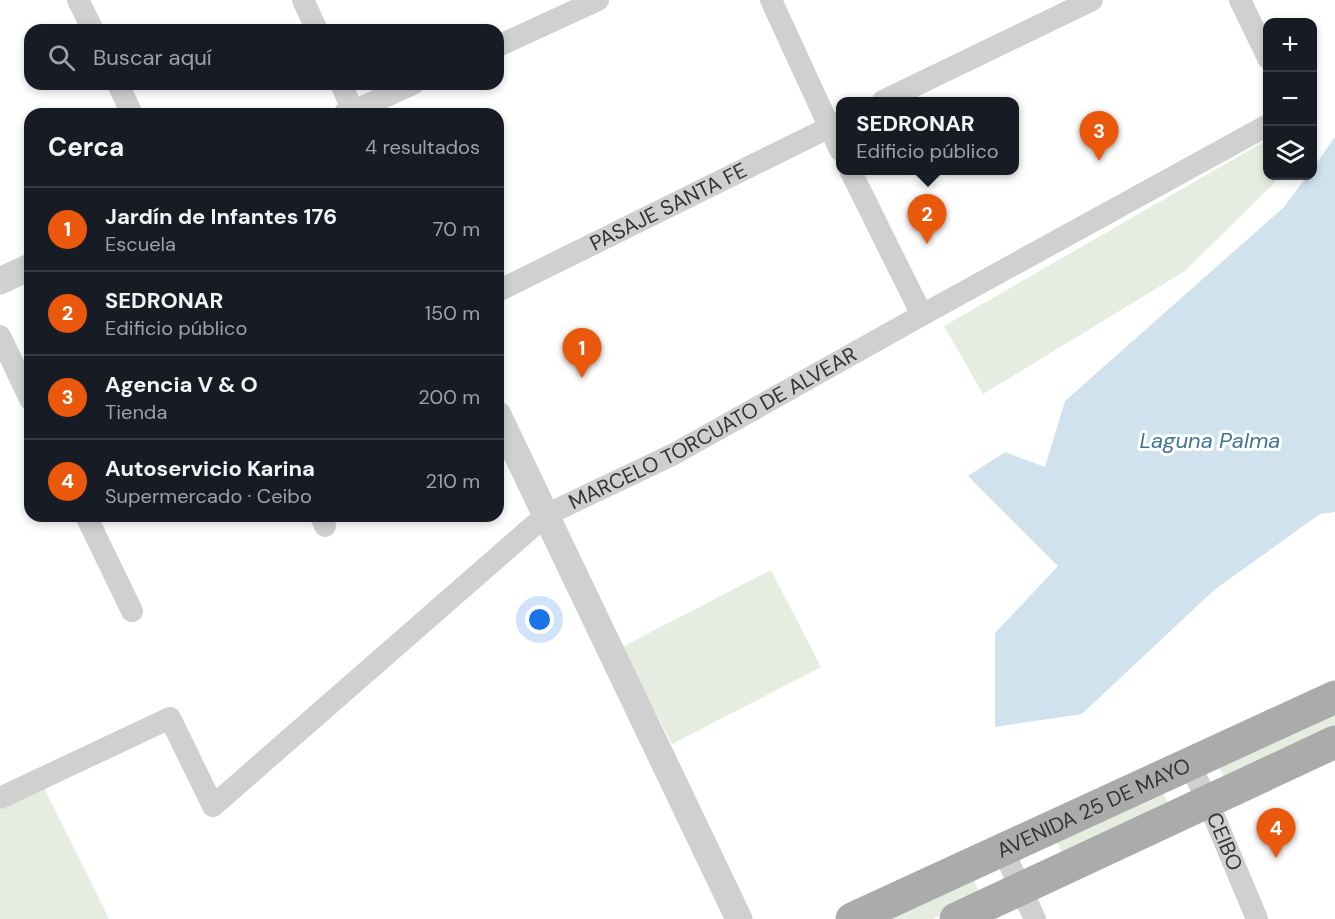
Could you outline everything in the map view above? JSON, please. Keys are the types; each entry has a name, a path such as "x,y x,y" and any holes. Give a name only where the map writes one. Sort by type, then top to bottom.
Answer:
{"main road":[{"name":"AVENIDA 25 DE MAYO","path":"852,919 1335,697"},
{"name":"AVENIDA 25 DE MAYO","path":"956,919 1335,742"}],"street":[{"path":"78,0 90,24"},
{"path":"303,0 314,24"},
{"path":"504,43 598,0"},
{"path":"771,0 834,125"},
{"path":"893,97 1092,0"},
{"path":"1240,0 1263,48"},
{"path":"121,90 129,108"},
{"path":"343,90 350,108"},
{"path":"363,108 400,90"},
{"name":"PASAJE SANTA FE","path":"504,288 834,125"},
{"name":"MARCELO TORCUATO DE ALVEAR","path":"0,798 170,718 213,806 546,515 674,454 1266,126"},
{"path":"852,175 922,315"},
{"path":"0,281 24,270"},
{"path":"0,336 24,386"},
{"path":"504,428 739,919"},
{"path":"89,522 132,611"},
{"name":"CEIBO","path":"1190,765 1257,919"},
{"path":"1003,850 1035,919"}],"shaded area":[{"path":"1263,142 1263,180 1277,180 1185,271 983,394 944,326"},
{"path":"771,570 821,667 672,744 622,647"},
{"path":"1335,708 1335,727 1225,780 1218,765"},
{"path":"44,788 109,919 0,919 0,810"},
{"path":"1161,788 1169,805 1063,855 1055,838"},
{"path":"973,879 981,896 932,919 887,919"}],"water":[{"name":"Laguna Palma","path":"1335,137 1335,512 1320,514 1214,590 1082,714 995,727 995,633 1058,566 968,476 1005,452 1045,467 1065,401 1284,207 1304,180 1317,180 1317,162"}],"place":[{"name":"Agencia V & O","path":"1099,161"},
{"name":"SEDRONAR","path":"927,244"},
{"name":"Jardín de Infantes 176","path":"582,378"},
{"name":"Autoservicio Karina","path":"1276,858"}]}
